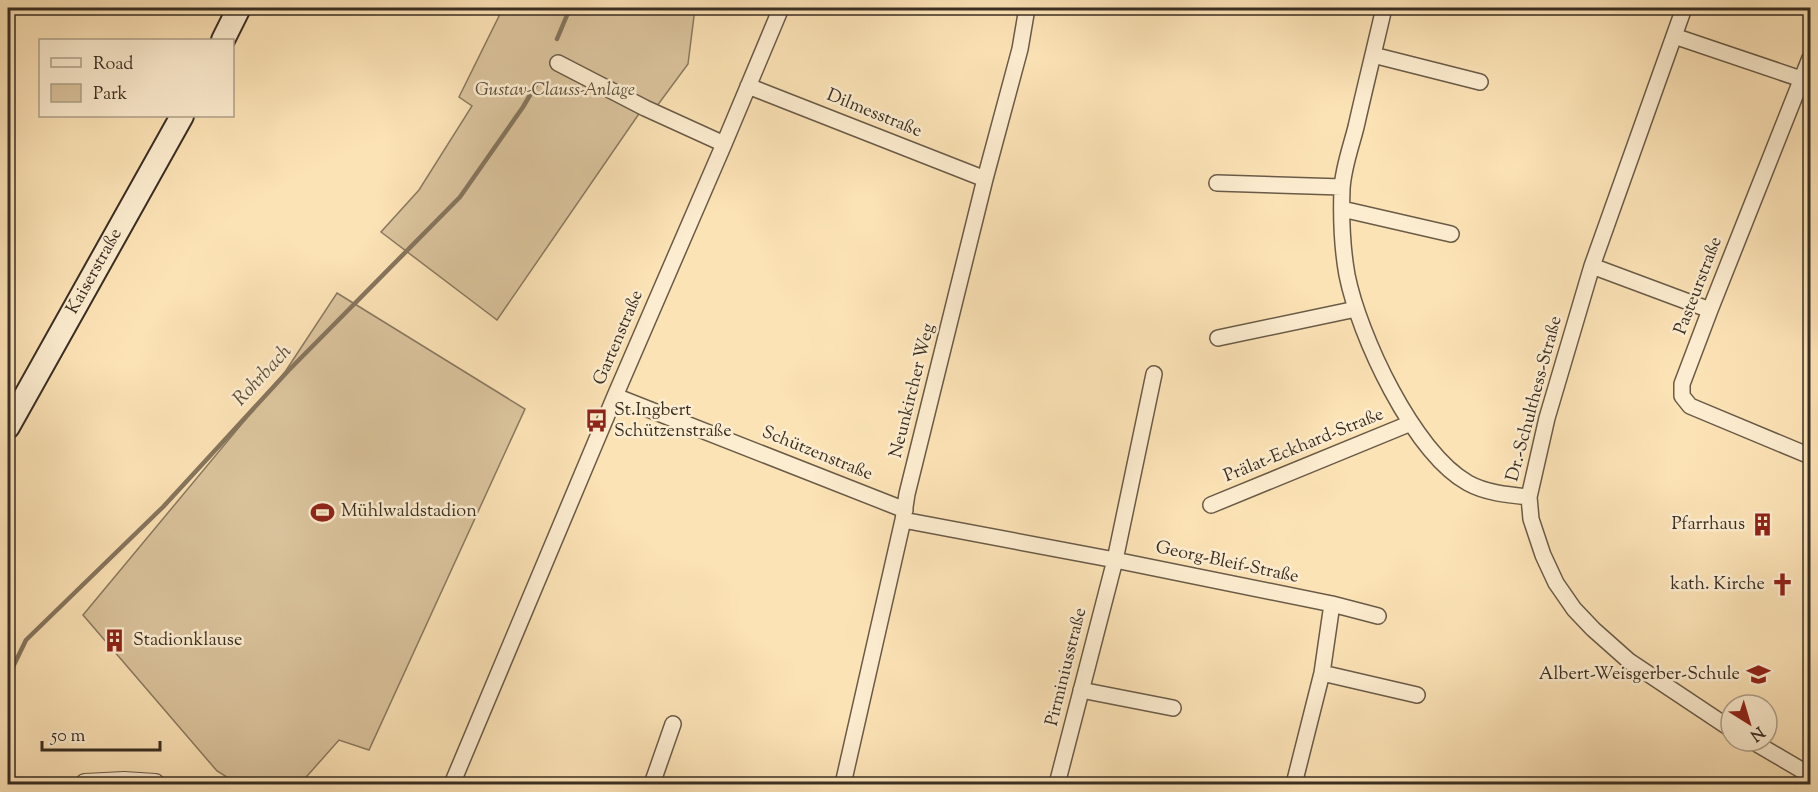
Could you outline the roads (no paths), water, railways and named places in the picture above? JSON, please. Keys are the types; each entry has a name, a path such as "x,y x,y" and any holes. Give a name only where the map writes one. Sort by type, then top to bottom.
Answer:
{"main road":[{"path":"224,39 239,8"},
{"name":"Kaiserstraße","path":"8,427 181,117"}],"street":[{"name":"Gartenstraße","path":"453,784 615,396 781,8"},
{"name":"Neunkircher Weg","path":"843,784 904,515 985,179 1020,49 1027,8"},
{"name":"Prälat-Eckhard-Straße","path":"1384,8 1342,187 1343,240 1347,274 1356,309 1391,390 1426,445 1450,470 1468,483 1495,493 1529,497"},
{"name":"Dr.-Schulthess-Straße","path":"1684,8 1592,266 1547,418 1529,497 1531,519 1543,555 1556,583 1574,609 1629,661 1719,721"},
{"path":"1674,36 1806,81"},
{"path":"1374,55 1480,82"},
{"name":"Pasteurstraße","path":"1810,58 1806,81 1710,310 1682,384 1682,396 1690,406 1810,456"},
{"path":"558,63 645,108 724,144"},
{"name":"Dilmesstraße","path":"748,86 985,179"},
{"path":"1217,183 1342,187"},
{"path":"1342,209 1451,234"},
{"path":"1592,266 1710,310"},
{"path":"1218,338 1356,309"},
{"path":"1115,560 1154,374"},
{"name":"Schützenstraße","path":"615,396 904,515"},
{"name":"Prälat-Eckhard-Straße","path":"1211,505 1411,423"},
{"name":"Georg-Bleif-Straße","path":"904,515 1332,604 1378,616"},
{"name":"Pirminiusstraße","path":"1057,784 1115,560"},
{"path":"1294,784 1322,673 1332,604"},
{"path":"1322,673 1417,694"},
{"path":"1081,690 1173,708"},
{"path":"652,784 673,724"},
{"path":"1772,753 1810,775"},
{"path":"85,784 123,782 155,784"}],"waterway":[{"name":"Rohrbach","path":"557,39 570,8"},
{"name":"Rohrbach","path":"8,682 26,640 163,507 288,371 460,197 536,85"}],"place":[{"name":"St.Ingbert Schützenstraße","path":"596,421"},
{"name":"Mühlwaldstadion","path":"323,512"},
{"name":"Pfarrhaus","path":"1763,525"},
{"name":"kath. Kirche","path":"1783,585"},
{"name":"Stadionklause","path":"115,641"},
{"name":"Albert-Weisgerber-Schule","path":"1758,675"}],"park label":[{"name":"Gustav-Clauss-Anlage","path":"555,91"}]}
